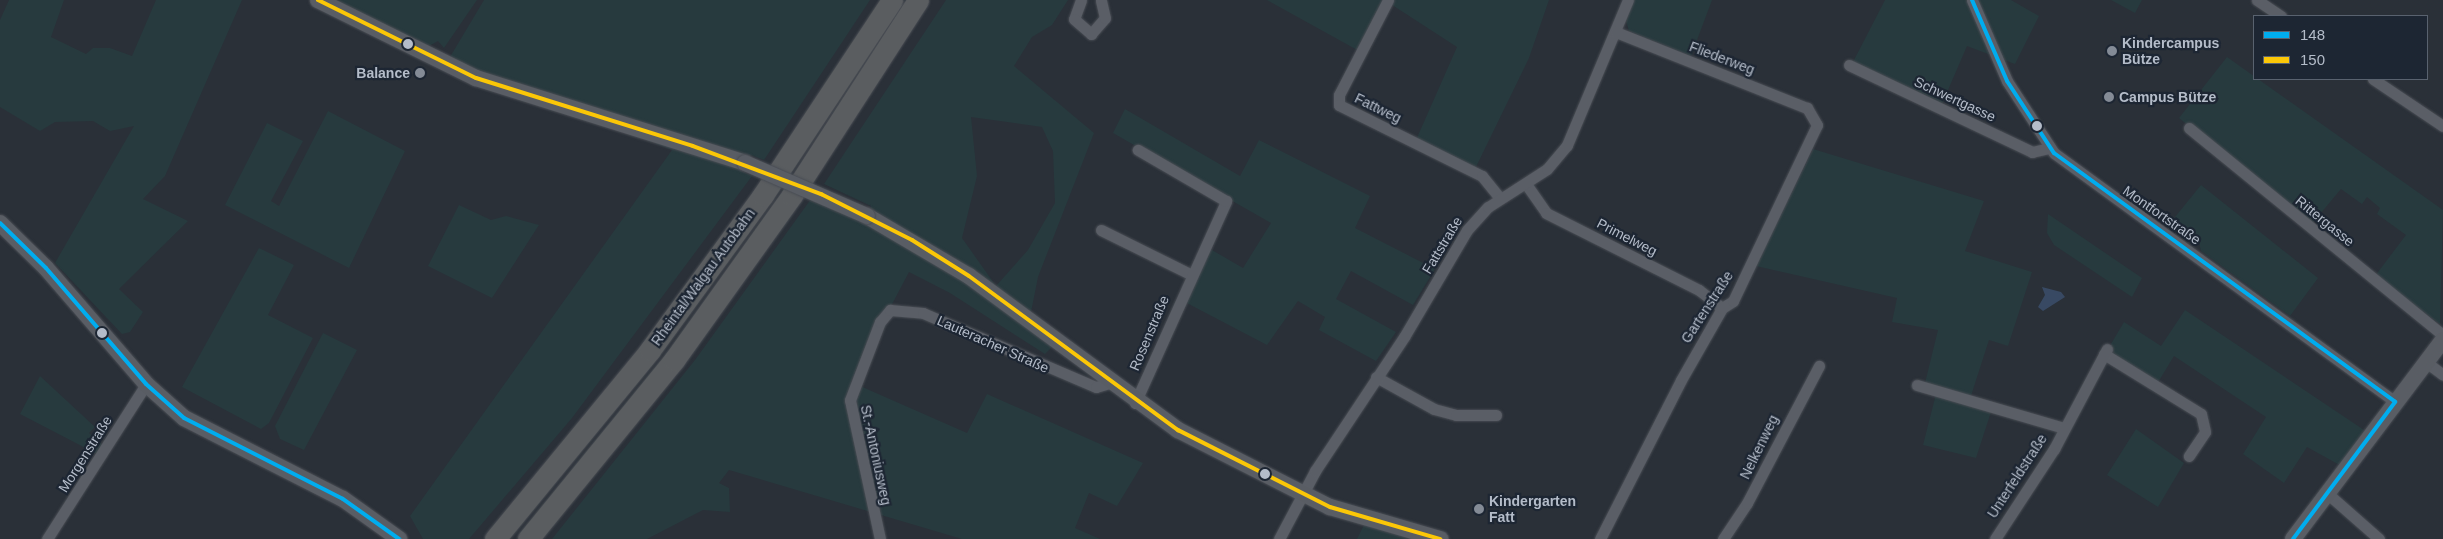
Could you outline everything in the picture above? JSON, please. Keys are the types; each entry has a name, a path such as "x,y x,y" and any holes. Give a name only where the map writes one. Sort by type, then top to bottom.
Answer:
{"highway":[{"name":"Rheintal/Walgau Autobahn","path":"495,539 650,350 735,234 892,0"},
{"name":"Rheintal/Walgau Autobahn","path":"528,539 674,360 792,195 918,0"}],"street":[{"name":"Lauteracher Straße","path":"318,0 476,78 745,163 867,216 969,276 1135,403 1302,495 1350,515 1440,539"},
{"path":"1081,0 1074,19 1090,34 1103,26 1105,18 1101,0"},
{"name":"Fattweg","path":"1388,0 1339,95 1339,105 1482,176 1500,198"},
{"name":"Fattstraße","path":"1279,539 1302,495 1467,230 1500,198 1526,184 1547,169 1567,145 1628,0"},
{"name":"Montfortstraße","path":"1972,0 2003,72 2050,148 2395,402"},
{"path":"2257,0 2280,15"},
{"name":"Fliederweg","path":"1616,32 1807,108 1815,115"},
{"name":"Schwertgasse","path":"1849,65 2032,152 2050,148"},
{"path":"2374,80 2443,126"},
{"name":"Gartenstraße","path":"1600,539 1722,308 1732,301 1795,176 1817,125 1815,115"},
{"name":"Rittergasse","path":"2189,128 2443,335"},
{"name":"Rosenstraße","path":"1135,403 1190,274 1226,201 1138,150"},
{"name":"Primelweg","path":"1526,184 1546,213 1699,290 1722,308"},
{"path":"0,223 46,268 146,384 203,430 315,483 399,539"},
{"path":"1101,230 1190,274"},
{"name":"Lauteracher Straße","path":"880,322 890,310 904,308 1096,387 1109,383"},
{"name":"St.-Antoniusweg","path":"880,322 850,400 880,539"},
{"path":"2293,539 2443,340"},
{"name":"Unterfeldstraße","path":"1994,539 2064,428 2105,352 2201,414 2205,432 2189,456"},
{"path":"2426,362 2443,375"},
{"name":"Nelkenweg","path":"1722,539 1747,504 1819,366"},
{"path":"1376,377 1434,409 1456,416 1496,415"},
{"name":"Morgenstraße","path":"47,539 146,384"},
{"name":"Unterfeldstraße","path":"1917,384 2064,428"},
{"path":"2328,494 2379,539"}],"green space":[{"path":"9,0 64,0 51,37 86,54 93,48 110,48 132,56 156,0 242,0 165,176 143,199 188,221 119,289 143,312 130,332 122,334 55,263 134,126 110,131 93,121 55,122 40,131 0,107 0,20"},
{"path":"331,0 477,0 444,48 438,41 429,46"},
{"path":"484,0 870,0 764,160 751,155 740,170 752,176 572,418 469,539 423,539 410,516 672,150 447,62"},
{"path":"946,0 1068,0 1052,25 1032,37 1014,66 1094,133 1038,277 1029,322 1056,343 1045,354 950,293 909,272 851,382 967,433 987,394 1143,463 1117,506 1089,493 1075,528 1100,539 962,539 729,470 719,483 729,488 730,512 703,510 647,539 552,539 695,360 811,199 863,223 871,206 824,184","holes":["971,117 1042,127 1053,151 1055,203 1028,250 996,286 962,238 977,176"]},
{"path":"1267,0 1549,0 1529,58 1475,169 1416,140 1457,47 1386,1 1359,51"},
{"path":"1633,0 1712,0 1691,56 1629,31 1626,20"},
{"path":"1885,0 2011,0 2039,16 2015,64 1967,46 1942,104 1853,62"},
{"path":"2111,0 2142,0 2135,13"},
{"path":"2227,57 2253,75 2253,80 2259,80 2443,210 2440,324 2375,276 2406,235 2377,214 2380,208 2367,197 2362,204 2341,189 2310,226 2179,118"},
{"path":"1125,109 1240,176 1259,140 1370,196 1355,228 1435,269 1413,305 1351,271 1336,299 1396,332 1376,361 1319,330 1325,317 1298,301 1267,345 1181,300 1205,246 1243,268 1271,223 1113,133"},
{"path":"328,111 405,151 349,268 225,205 267,123 303,141 271,201 279,206"},
{"path":"1813,149 1984,201 1965,251 2032,272 2008,346 1989,340 1969,402 1992,409 1976,458 1923,445 1936,394 1925,383 1938,330 1892,322 1897,298 1756,266"},
{"path":"2201,185 2318,278 2290,316 2201,251 2199,242 2171,222"},
{"path":"459,205 491,220 506,216 539,225 492,298 428,266"},
{"path":"2048,214 2142,278 2132,297 2054,245 2047,233"},
{"path":"259,248 294,265 268,315 313,338 269,423 261,429 182,387"},
{"path":"2185,310 2370,434 2345,468 2307,447 2284,483 2243,454 2266,417 2174,356 2157,384 2105,354 2124,322 2161,346"},
{"path":"323,333 357,350 304,450 280,439 275,426"},
{"path":"40,376 95,427 89,433 103,445 97,454 20,414"},
{"path":"2136,429 2184,463 2158,507 2107,475"},
{"path":"1364,525 1412,539 1357,539"}],"water":[{"path":"2042,287 2061,292 2065,297 2043,311 2038,307 2045,295"}],"transit line":[{"name":"150","path":"318,0 476,78 693,146 821,194 912,240 969,276 1178,430 1330,507 1440,539"},
{"name":"148","path":"1972,0 2007,81 2054,153 2395,402"},
{"name":"148","path":"0,223 46,268 146,384 184,418 343,499 399,539"},
{"name":"148","path":"2293,539 2395,402"}],"place":[{"name":"Kindercampus Bütze","path":"2112,51"},
{"name":"Balance","path":"420,73"},
{"name":"Campus Bütze","path":"2109,97"},
{"name":"Kindergarten Fatt","path":"1479,509"}]}
